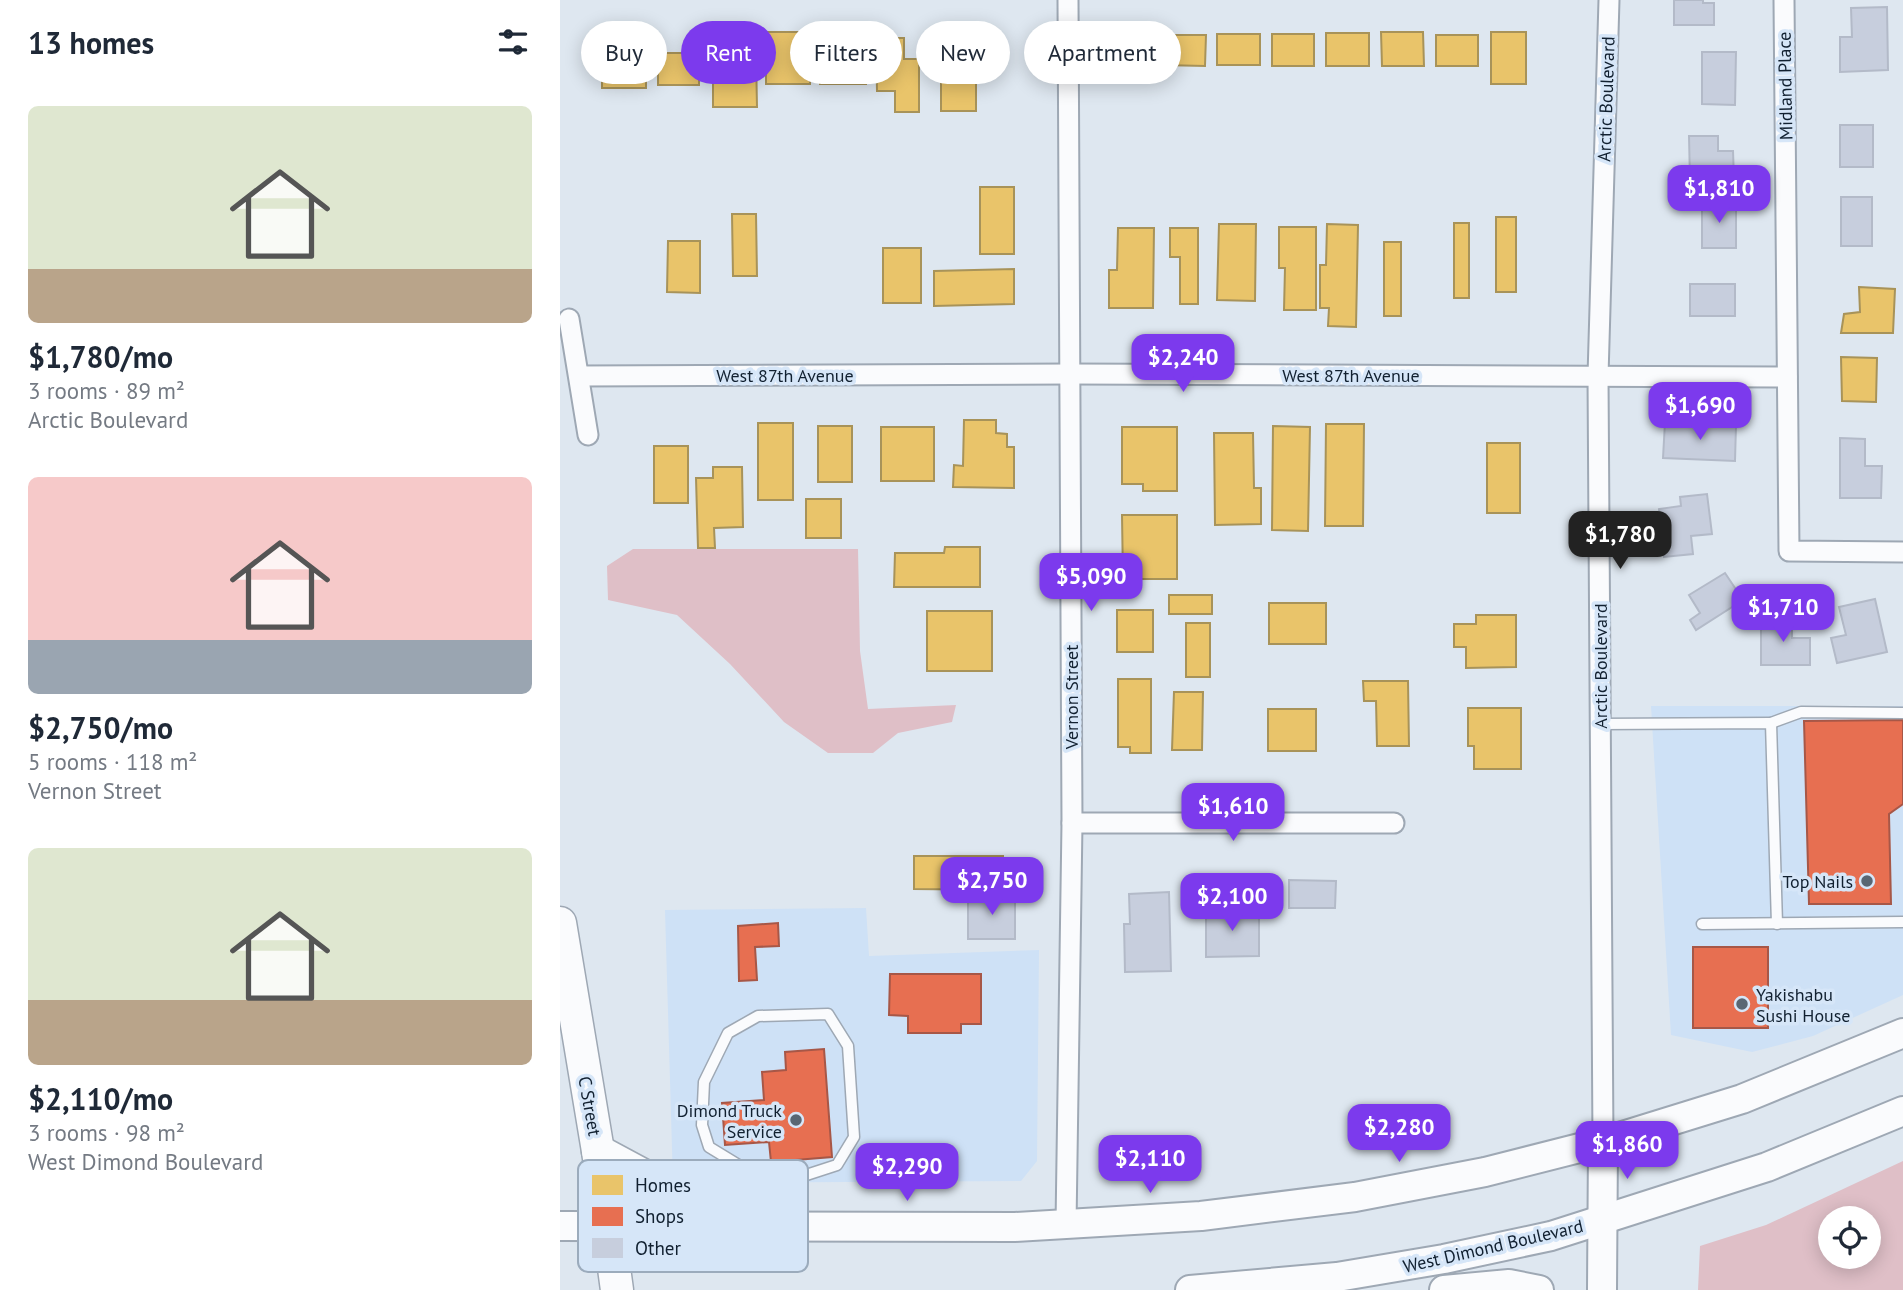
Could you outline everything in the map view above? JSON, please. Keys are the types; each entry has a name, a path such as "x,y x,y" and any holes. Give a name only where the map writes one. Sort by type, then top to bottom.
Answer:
{"main road":[{"name":"C Street","path":"560,923 599,1160"},
{"path":"808,1227 979,1228 1066,1225 1201,1216 1355,1197 1485,1172 1603,1142 1742,1099 1903,1033"},
{"name":"West Dimond Boulevard","path":"1190,1290 1337,1278 1551,1236 1767,1167 1903,1111"},
{"name":"Arctic Boulevard","path":"1602,1290 1603,1142"},
{"path":"598,1151 615,1160"},
{"path":"560,1226 578,1226"},
{"name":"C Street","path":"614,1272 617,1290"},
{"path":"1444,1290 1509,1284 1539,1290"}],"street":[{"name":"Vernon Street","path":"1066,1225 1072,823 1068,0"},
{"name":"Arctic Boulevard","path":"1603,1142 1598,376 1609,0"},
{"name":"Midland Place","path":"1784,0 1789,551 1903,552"},
{"path":"569,319 588,435"},
{"name":"West 87th Avenue","path":"580,376 1070,373 1787,377"},
{"path":"1072,823 1394,823"}],"lane":[{"path":"1600,724 1772,723 1801,712 1903,713"},
{"path":"1772,723 1777,924"},
{"path":"1702,925 1903,922"},
{"path":"730,1160 709,1147 702,1125 704,1082 727,1033 758,1016 828,1014 848,1046 853,1137 837,1165 808,1174"}],"shaded area":[{"path":"633,549 858,549 860,651 868,709 956,705 952,722 898,733 873,753 828,753 784,722 730,664 677,615 608,600 607,566"},
{"path":"1651,706 1903,706 1903,995 1813,1036 1752,1052 1671,1035"},
{"path":"866,908 869,956 1039,950 1037,1161 1021,1181 808,1182 808,1160 672,1160 665,910"},
{"path":"1903,1161 1903,1290 1698,1290 1700,1246 1766,1225"}],"building: Homes":[{"path":"776,32 790,32 790,84 776,84"},
{"path":"1381,32 1423,32 1424,66 1382,66"},
{"path":"1491,32 1526,32 1526,84 1491,84"},
{"path":"1326,33 1369,33 1369,66 1326,66"},
{"path":"1217,34 1260,34 1260,65 1217,65"},
{"path":"1272,34 1314,34 1314,66 1272,66"},
{"path":"1181,35 1206,35 1205,66 1181,65"},
{"path":"1436,35 1478,35 1478,66 1436,66"},
{"path":"904,38 904,59 916,59 919,112 895,112 895,91 877,91 877,84 902,84"},
{"path":"667,53 681,53 681,84 699,84 699,85 658,85 667,84"},
{"path":"602,84 646,84 646,88 602,88"},
{"path":"713,84 757,84 757,107 713,107"},
{"path":"941,84 976,84 976,111 941,111"},
{"path":"980,187 1014,187 1014,254 980,254"},
{"path":"732,214 756,214 757,276 733,276"},
{"path":"1496,217 1516,217 1516,292 1496,292"},
{"path":"1454,223 1469,223 1469,298 1454,298"},
{"path":"1219,224 1256,224 1255,301 1217,300"},
{"path":"1327,224 1358,225 1356,327 1328,326 1329,308 1320,308 1320,265 1326,265"},
{"path":"1279,227 1316,227 1316,310 1284,310 1285,268 1279,268"},
{"path":"1118,228 1154,228 1153,308 1109,308 1109,270 1117,270"},
{"path":"1170,228 1198,228 1198,304 1180,304 1180,257 1170,257"},
{"path":"668,241 700,241 700,293 667,292"},
{"path":"1384,242 1401,242 1401,316 1384,316"},
{"path":"883,248 921,248 921,303 883,303"},
{"path":"1014,269 1014,304 934,306 934,271"},
{"path":"1859,287 1895,289 1893,333 1841,333 1844,314 1860,312"},
{"path":"1841,357 1877,358 1876,402 1842,401"},
{"path":"964,420 996,420 996,433 1007,434 1007,447 1014,447 1014,488 953,487 954,465 963,466"},
{"path":"758,423 793,423 793,500 758,500"},
{"path":"1326,424 1364,424 1363,526 1325,526"},
{"path":"818,426 852,426 852,482 818,482"},
{"path":"1273,426 1310,427 1308,531 1272,530"},
{"path":"881,427 934,427 934,481 881,481"},
{"path":"1122,427 1177,427 1177,491 1143,491 1143,484 1122,484"},
{"path":"1214,433 1253,433 1254,488 1261,488 1261,524 1215,525"},
{"path":"1487,443 1520,443 1520,513 1487,513"},
{"path":"654,446 688,446 688,503 654,503"},
{"path":"713,467 742,467 743,527 714,528 715,548 698,548 696,478 713,478"},
{"path":"806,499 841,499 841,538 806,538"},
{"path":"1122,515 1177,515 1177,579 1123,579"},
{"path":"945,547 980,547 980,587 894,587 895,553 944,553"},
{"path":"1169,595 1212,595 1212,614 1169,614"},
{"path":"1269,603 1326,603 1326,644 1269,644"},
{"path":"1117,610 1153,610 1153,652 1117,652"},
{"path":"927,611 992,611 992,671 927,671"},
{"path":"1476,615 1516,615 1516,667 1466,668 1466,647 1454,647 1454,624 1476,624"},
{"path":"1186,623 1210,623 1210,677 1186,677"},
{"path":"1118,679 1151,679 1151,753 1130,753 1130,747 1118,747"},
{"path":"1363,681 1408,681 1409,746 1377,746 1376,701 1364,701"},
{"path":"1174,692 1203,692 1202,750 1172,750"},
{"path":"1468,708 1521,708 1521,769 1474,769 1474,746 1468,746"},
{"path":"1268,709 1316,709 1316,751 1268,751"},
{"path":"914,856 1003,856 1003,890 914,889"}],"building: Shops":[{"path":"1903,720 1903,804 1889,814 1891,904 1809,904 1804,721"},
{"path":"778,923 779,946 755,947 757,980 739,981 738,926"},
{"path":"1693,947 1768,947 1768,1028 1693,1028"},
{"path":"890,974 981,974 981,1024 961,1024 961,1033 908,1033 908,1016 889,1015"},
{"path":"824,1049 832,1157 771,1160 769,1142 725,1145 722,1103 764,1100 762,1072 786,1070 785,1052"}],"building: Other":[{"path":"1674,0 1703,0 1703,3 1714,3 1714,25 1674,25"},
{"path":"1887,7 1888,70 1840,72 1840,37 1852,37 1851,8"},
{"path":"1702,52 1736,52 1735,105 1702,104"},
{"path":"1840,125 1873,125 1873,167 1840,167"},
{"path":"1689,136 1718,136 1718,151 1733,151 1734,179 1690,180"},
{"path":"1841,197 1872,197 1872,246 1841,246"},
{"path":"1702,201 1736,201 1736,248 1702,248"},
{"path":"1690,284 1735,284 1735,316 1690,316"},
{"path":"1665,422 1736,425 1735,461 1663,458"},
{"path":"1840,438 1865,439 1865,466 1882,466 1881,498 1840,498"},
{"path":"1707,494 1712,534 1691,536 1693,554 1664,557 1659,509 1681,506 1680,497"},
{"path":"1725,573 1743,600 1696,630 1690,620 1700,613 1689,595"},
{"path":"1875,599 1887,652 1837,663 1831,638 1846,635 1839,607"},
{"path":"1761,617 1792,617 1792,638 1810,638 1810,665 1761,665"},
{"path":"1289,880 1336,881 1335,908 1289,908"},
{"path":"1169,892 1171,971 1125,972 1124,924 1130,924 1129,894"},
{"path":"968,896 1015,896 1015,939 968,939"},
{"path":"1206,910 1259,910 1259,956 1206,957"}],"place":[{"name":"Top Nails","path":"1867,881"},
{"name":"Yakishabu Sushi House","path":"1742,1004"},
{"name":"Dimond Truck Service","path":"796,1120"}]}
